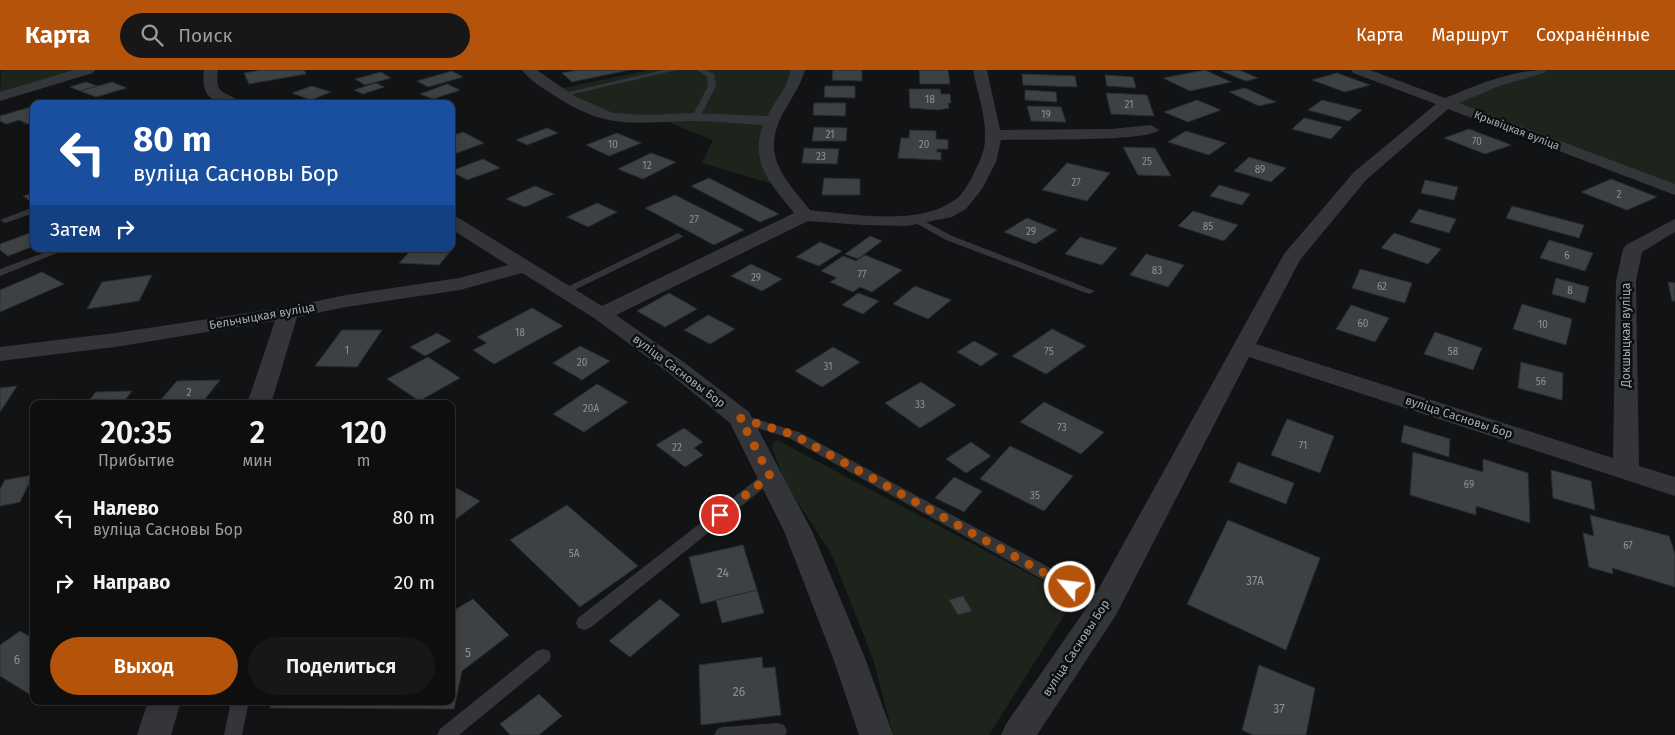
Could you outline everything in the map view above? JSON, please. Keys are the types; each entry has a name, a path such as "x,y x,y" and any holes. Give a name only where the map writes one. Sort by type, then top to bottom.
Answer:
{"street":[{"path":"0,97 88,70"},
{"path":"210,70 210,87 215,96 224,100"},
{"path":"530,70 560,95 580,106 613,117 645,120 696,117 772,121"},
{"path":"798,70 794,87 772,121 764,147 765,158 774,175 805,214"},
{"path":"601,314 805,214 863,220 915,219 950,211 970,194 991,156 993,134 980,70"},
{"name":"Крывіцкая вуліца","path":"1358,70 1675,190"},
{"name":"вуліца Сасновы Бор","path":"1018,735 1105,606 1291,258 1354,183 1446,103 1497,82 1539,70"},
{"path":"993,134 1111,134 1151,130"},
{"name":"вуліца Сасновы Бор","path":"455,224 562,292 601,314 677,368 740,418 802,540 849,658 876,735"},
{"name":"Докшыцкая вуліца","path":"1626,472 1626,281 1632,248 1675,224"},
{"name":"Бельчыцкая вуліца","path":"0,354 115,340 288,313 346,301 460,284 523,267"},
{"path":"260,400 288,313"},
{"name":"вуліца Сасновы Бор","path":"1242,347 1675,487"},
{"path":"154,735 164,705"}],"lane":[{"path":"560,95 673,70"},
{"path":"696,117 712,86 711,76 701,70"},
{"path":"5,220 30,211"},
{"path":"915,219 949,238 1090,290"},
{"path":"562,292 678,236"},
{"path":"0,273 54,252"},
{"path":"740,418 794,435 1105,606"},
{"path":"584,623 770,476"},
{"path":"446,735 542,656"},
{"path":"233,735 239,705"},
{"path":"723,735 778,731"}],"shaded area":[{"path":"1,70 82,70 0,95"},
{"path":"649,70 798,70 764,147 784,187 702,163 713,140 660,119 613,117 553,90"},
{"path":"1539,70 1675,70 1675,190 1446,103"},
{"path":"777,440 1075,598 989,735 893,735 873,659 832,555 787,486 772,448 773,443"}],"building":[{"path":"262,70 304,70 306,74 249,84 244,73"},
{"path":"577,70 629,70 572,82 562,73"},
{"path":"833,70 862,70 862,81 832,80"},
{"path":"919,70 948,70 950,84 920,84"},
{"path":"1205,70 1231,82 1190,91 1163,78"},
{"path":"1239,70 1258,78 1246,81 1221,71"},
{"path":"452,71 463,77 428,87 417,81"},
{"path":"381,72 391,78 365,85 355,79"},
{"path":"1337,73 1370,85 1345,92 1312,80"},
{"path":"1022,74 1075,76 1077,87 1023,85"},
{"path":"1105,75 1133,77 1136,88 1107,86"},
{"path":"86,82 97,86 80,91 70,87"},
{"path":"112,82 127,88 96,97 80,91"},
{"path":"376,83 384,87 363,94 354,90"},
{"path":"447,84 460,90 433,99 420,94"},
{"path":"312,86 331,92 311,100 292,93"},
{"path":"825,86 855,86 855,98 824,97"},
{"path":"1245,88 1276,102 1259,106 1229,92"},
{"path":"909,89 940,89 941,94 950,94 951,103 948,103 949,108 938,110 910,108"},
{"path":"1025,90 1056,92 1057,102 1025,100"},
{"path":"1106,93 1147,95 1154,116 1111,114"},
{"path":"1197,100 1221,110 1188,122 1164,112"},
{"path":"1322,100 1362,110 1349,121 1308,110"},
{"path":"814,103 846,103 845,116 813,115"},
{"path":"1027,106 1061,107 1066,122 1031,121"},
{"path":"30,107 30,123 27,124 19,120 6,124 0,121 0,116"},
{"path":"1304,118 1342,127 1331,139 1292,129"},
{"path":"814,127 847,128 846,141 812,141"},
{"path":"547,128 558,133 527,145 516,140"},
{"path":"1469,129 1511,145 1485,154 1444,138"},
{"path":"910,130 936,131 936,139 948,140 948,149 937,149 937,152 941,152 941,160 898,158 901,138 909,138"},
{"path":"1186,131 1226,143 1209,155 1168,142"},
{"path":"463,132 484,143 457,153 455,152 455,135"},
{"path":"617,133 641,143 609,156 586,145"},
{"path":"1123,147 1155,148 1171,176 1138,175"},
{"path":"804,148 839,149 837,164 802,163"},
{"path":"651,153 676,162 643,179 618,169"},
{"path":"1249,157 1286,168 1271,182 1234,171"},
{"path":"483,159 500,168 467,180 455,173 455,170"},
{"path":"1067,163 1110,173 1087,201 1042,190"},
{"path":"709,178 779,214 760,222 691,186"},
{"path":"824,178 860,179 860,195 822,195"},
{"path":"1611,179 1657,197 1627,210 1581,192"},
{"path":"1425,180 1458,187 1454,200 1421,193"},
{"path":"1219,185 1250,194 1242,205 1210,196"},
{"path":"535,186 554,194 525,207 506,199"},
{"path":"30,194 30,200 23,196"},
{"path":"675,195 744,230 714,245 645,208"},
{"path":"597,203 617,212 588,227 567,217"},
{"path":"1512,206 1584,225 1579,238 1506,218"},
{"path":"1419,209 1456,219 1449,233 1410,222"},
{"path":"1193,211 1238,225 1224,241 1178,226"},
{"path":"1027,218 1057,230 1035,244 1004,232"},
{"path":"30,233 30,248 8,256 0,250 0,244"},
{"path":"1394,233 1441,249 1428,264 1381,248"},
{"path":"870,236 882,241 858,259 845,254"},
{"path":"1080,237 1117,248 1102,265 1065,254"},
{"path":"1549,240 1593,253 1585,271 1540,258"},
{"path":"820,242 842,251 819,266 796,257"},
{"path":"409,252 450,252 439,265 399,263"},
{"path":"1146,254 1184,265 1168,287 1130,275"},
{"path":"865,255 902,270 872,292 860,287 853,292 830,282 837,278 821,271 843,256 856,261"},
{"path":"751,264 782,279 762,291 731,276"},
{"path":"1360,269 1412,283 1405,303 1352,288"},
{"path":"42,272 64,284 0,312 0,290"},
{"path":"152,275 139,301 87,309 102,282"},
{"path":"1556,278 1589,287 1585,303 1552,294"},
{"path":"1668,282 1675,283 1675,301 1672,301"},
{"path":"915,286 951,300 928,319 893,304"},
{"path":"669,293 697,309 665,327 637,311"},
{"path":"858,293 879,301 863,314 842,305"},
{"path":"1522,304 1572,319 1566,345 1513,329"},
{"path":"1351,305 1389,318 1375,342 1336,329"},
{"path":"532,308 563,326 494,364 473,350 487,343 477,337"},
{"path":"708,315 735,329 710,344 684,330"},
{"path":"1052,329 1086,346 1046,374 1012,356"},
{"path":"342,330 382,330 357,367 315,366"},
{"path":"1435,332 1482,348 1473,370 1424,354"},
{"path":"437,333 451,341 425,356 410,347"},
{"path":"974,341 998,354 981,366 957,352"},
{"path":"580,346 610,361 582,380 553,363"},
{"path":"833,347 860,362 822,387 795,371"},
{"path":"428,357 460,378 421,400 418,400 387,379"},
{"path":"1521,362 1563,373 1562,400 1518,388"},
{"path":"220,380 204,400 160,400 177,381"},
{"path":"921,382 956,405 920,428 885,403"},
{"path":"597,384 628,402 584,432 553,414"},
{"path":"17,386 0,412 0,388"},
{"path":"132,391 125,400 89,400 96,392"},
{"path":"1044,402 1104,432 1081,454 1020,422"},
{"path":"1287,419 1334,436 1320,473 1271,455"},
{"path":"1404,425 1450,439 1449,457 1401,442"},
{"path":"684,428 703,442 694,448 703,455 685,467 656,445"},
{"path":"971,442 991,456 966,473 946,459"},
{"path":"1010,446 1073,476 1044,511 980,479"},
{"path":"1413,452 1483,472 1483,459 1528,473 1530,523 1476,506 1476,515 1410,495"},
{"path":"1238,462 1294,483 1286,504 1229,482"},
{"path":"1551,470 1591,481 1595,510 1553,498"},
{"path":"30,476 30,481 20,502 0,506 0,489 5,480"},
{"path":"954,477 982,491 964,512 935,498"},
{"path":"455,487 480,501 455,520"},
{"path":"567,505 638,566 580,607 510,540"},
{"path":"1590,515 1669,536 1675,554 1675,587 1612,568 1613,574 1589,567 1583,533 1594,536"},
{"path":"1228,520 1320,558 1286,650 1187,604"},
{"path":"743,545 757,590 701,604 689,557"},
{"path":"757,590 764,613 722,623 716,600"},
{"path":"963,596 972,611 958,615 949,600"},
{"path":"473,599 509,635 462,671 455,704 455,610"},
{"path":"660,599 680,615 630,657 609,641"},
{"path":"20,631 30,637 30,695 0,676 0,645"},
{"path":"762,657 763,668 775,667 781,715 701,725 699,665"},
{"path":"1259,665 1315,688 1306,735 1253,735 1242,730"},
{"path":"539,694 562,716 539,735 510,735 500,724"},
{"path":"270,705 455,705 454,709 270,708"}],"route":[{"path":"720,515 770,476 740,418 794,435 1070,587"}]}
